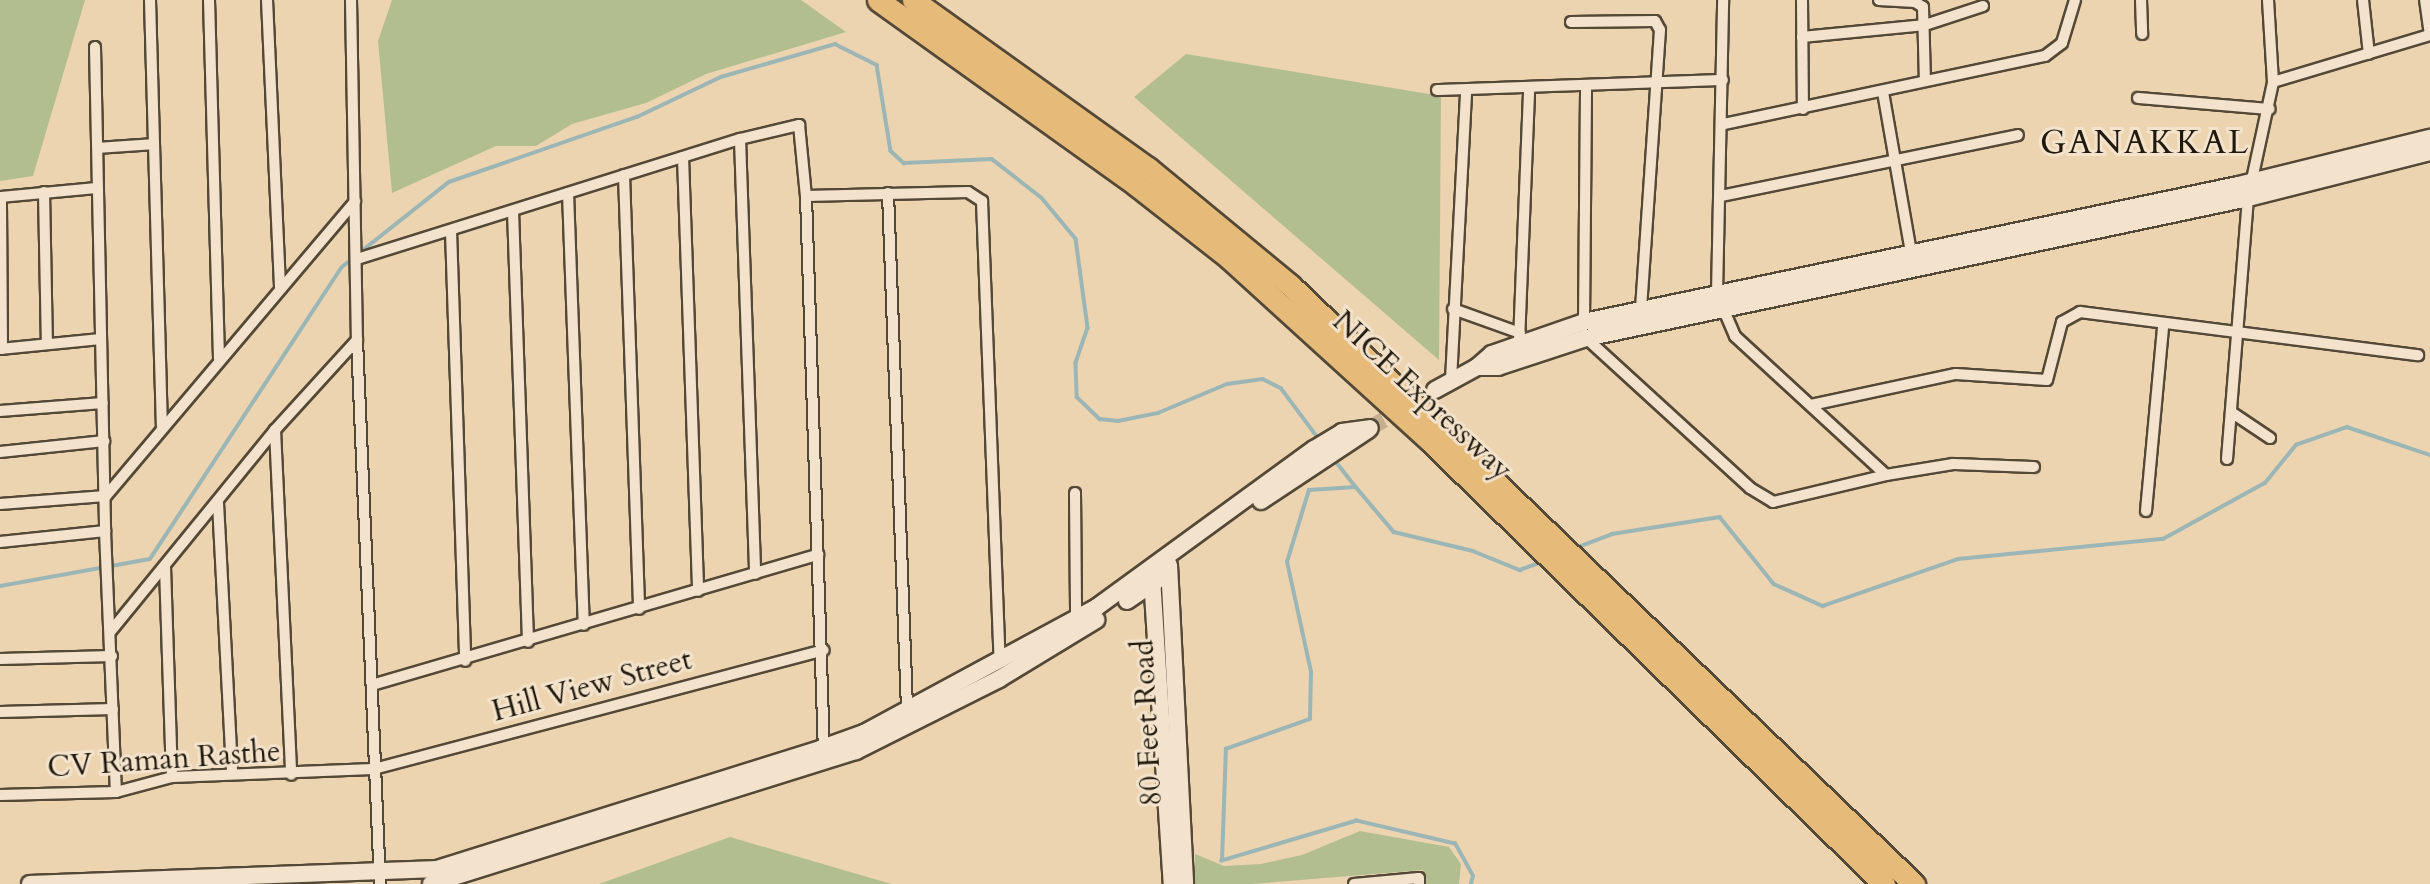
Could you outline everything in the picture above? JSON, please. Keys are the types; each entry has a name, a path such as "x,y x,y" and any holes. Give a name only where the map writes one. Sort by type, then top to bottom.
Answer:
{"highway":[{"name":"NICE Expressway","path":"878,0 1136,185 1229,258 1385,399 1537,548 1576,572 1914,884"},
{"name":"NICE Expressway","path":"914,0 1148,168 1291,286 1560,542 1576,572 1884,884"}],"main road":[{"path":"2249,190 2430,138"},
{"path":"1477,368 1498,367 1641,309 1913,261 2430,152"},
{"path":"1435,390 1477,368 1492,354 1519,338 1724,310 1913,261"},
{"path":"30,884 380,879 469,861 824,754 869,746 999,678 1152,578 1345,438"},
{"name":"80 Feet Road","path":"1169,565 1185,884"},
{"path":"431,884 824,754 1152,578"},
{"name":"80 Feet Road","path":"1152,578 1172,884"}],"street":[{"path":"150,0 162,426"},
{"path":"209,0 219,359"},
{"path":"267,0 280,289"},
{"path":"351,0 357,340 380,879"},
{"path":"1723,0 1724,124 1717,294 1735,336 1886,475"},
{"path":"1801,0 1803,109"},
{"path":"1879,0 1920,3 1925,25 1925,81"},
{"path":"1724,124 2045,56 2062,43 2075,0"},
{"path":"2141,0 2142,34"},
{"path":"2227,458 2249,190 2270,109 2273,82 2268,0"},
{"path":"2363,0 2369,54"},
{"path":"2273,82 2430,35 2425,0"},
{"path":"1802,37 1925,25 1983,6"},
{"path":"1571,22 1654,21 1660,30 1659,85 1641,309"},
{"path":"95,47 105,531 116,792"},
{"path":"1437,90 1659,85 1723,80"},
{"path":"1586,86 1585,330 1750,488 1773,502 1886,475 1954,464 2034,467"},
{"path":"1453,309 1519,338 1529,88"},
{"path":"1451,380 1466,91"},
{"path":"1883,92 1913,261"},
{"path":"2138,98 2270,109"},
{"path":"357,259 740,139 799,125 806,196 824,754"},
{"path":"1721,196 1895,158 2018,135"},
{"path":"740,139 755,574"},
{"path":"98,148 154,144"},
{"path":"683,157 698,591"},
{"path":"624,175 639,608"},
{"path":"97,188 2,197 1,349 101,340"},
{"path":"44,192 47,344"},
{"path":"806,196 971,192 982,201 1000,661"},
{"path":"568,193 584,625"},
{"path":"888,193 907,709"},
{"path":"0,504 106,496 162,426 355,201"},
{"path":"513,211 528,642"},
{"path":"452,231 465,661"},
{"path":"1811,405 1956,374 2047,380 2062,322 2080,312 2163,326 2238,332 2418,355"},
{"path":"2146,511 2163,326"},
{"path":"111,631 275,430 357,340"},
{"path":"0,411 103,403"},
{"path":"2231,412 2270,438"},
{"path":"275,430 291,775"},
{"path":"0,452 104,441"},
{"path":"1075,493 1076,620"},
{"path":"218,503 232,774"},
{"path":"0,542 105,531"},
{"path":"372,685 465,661 818,555"},
{"path":"165,568 172,777"},
{"name":"Hill View Street","path":"374,769 822,649"},
{"path":"0,659 112,656"},
{"path":"0,712 113,709"},
{"name":"CV Raman Rasthe","path":"0,794 116,792 172,777 291,775 374,769"},
{"path":"1354,884 1419,878 1419,884"}],"green space":[{"path":"0,0 85,0 33,176 0,181"},
{"path":"392,0 801,0 846,32 706,74 646,103 572,124 536,146 496,146 392,193 378,41"},
{"path":"1186,54 1441,96 1439,360 1134,97"},
{"path":"1360,831 1449,847 1461,864 1459,884 1425,884 1423,870 1253,884 1195,884 1195,854 1224,866 1261,864 1302,855"},
{"path":"730,837 888,883 892,884 599,884"}],"waterway":[{"path":"358,254 449,182 637,117 721,77 835,44 877,65 891,151 904,163 992,159 1042,198 1076,239 1088,328 1076,363 1077,397 1100,419 1118,421 1158,413 1227,384 1263,379 1281,388 1319,439"},
{"path":"0,586 150,559 342,267 352,259"},
{"path":"1576,548 1612,534 1720,517 1774,584 1823,606 1958,559 2163,539 2265,483 2296,445 2347,427 2430,455"},
{"path":"1334,459 1355,486"},
{"path":"1471,884 1473,876 1455,844 1357,821 1222,861 1226,749 1310,719 1311,672 1287,562 1309,490 1356,487 1394,532 1473,551 1520,570 1542,562"}],"tunnel":[{"path":"1370,428 1435,390"}],"district":[{"name":"GANAKKAL","path":"2145,143"}]}
